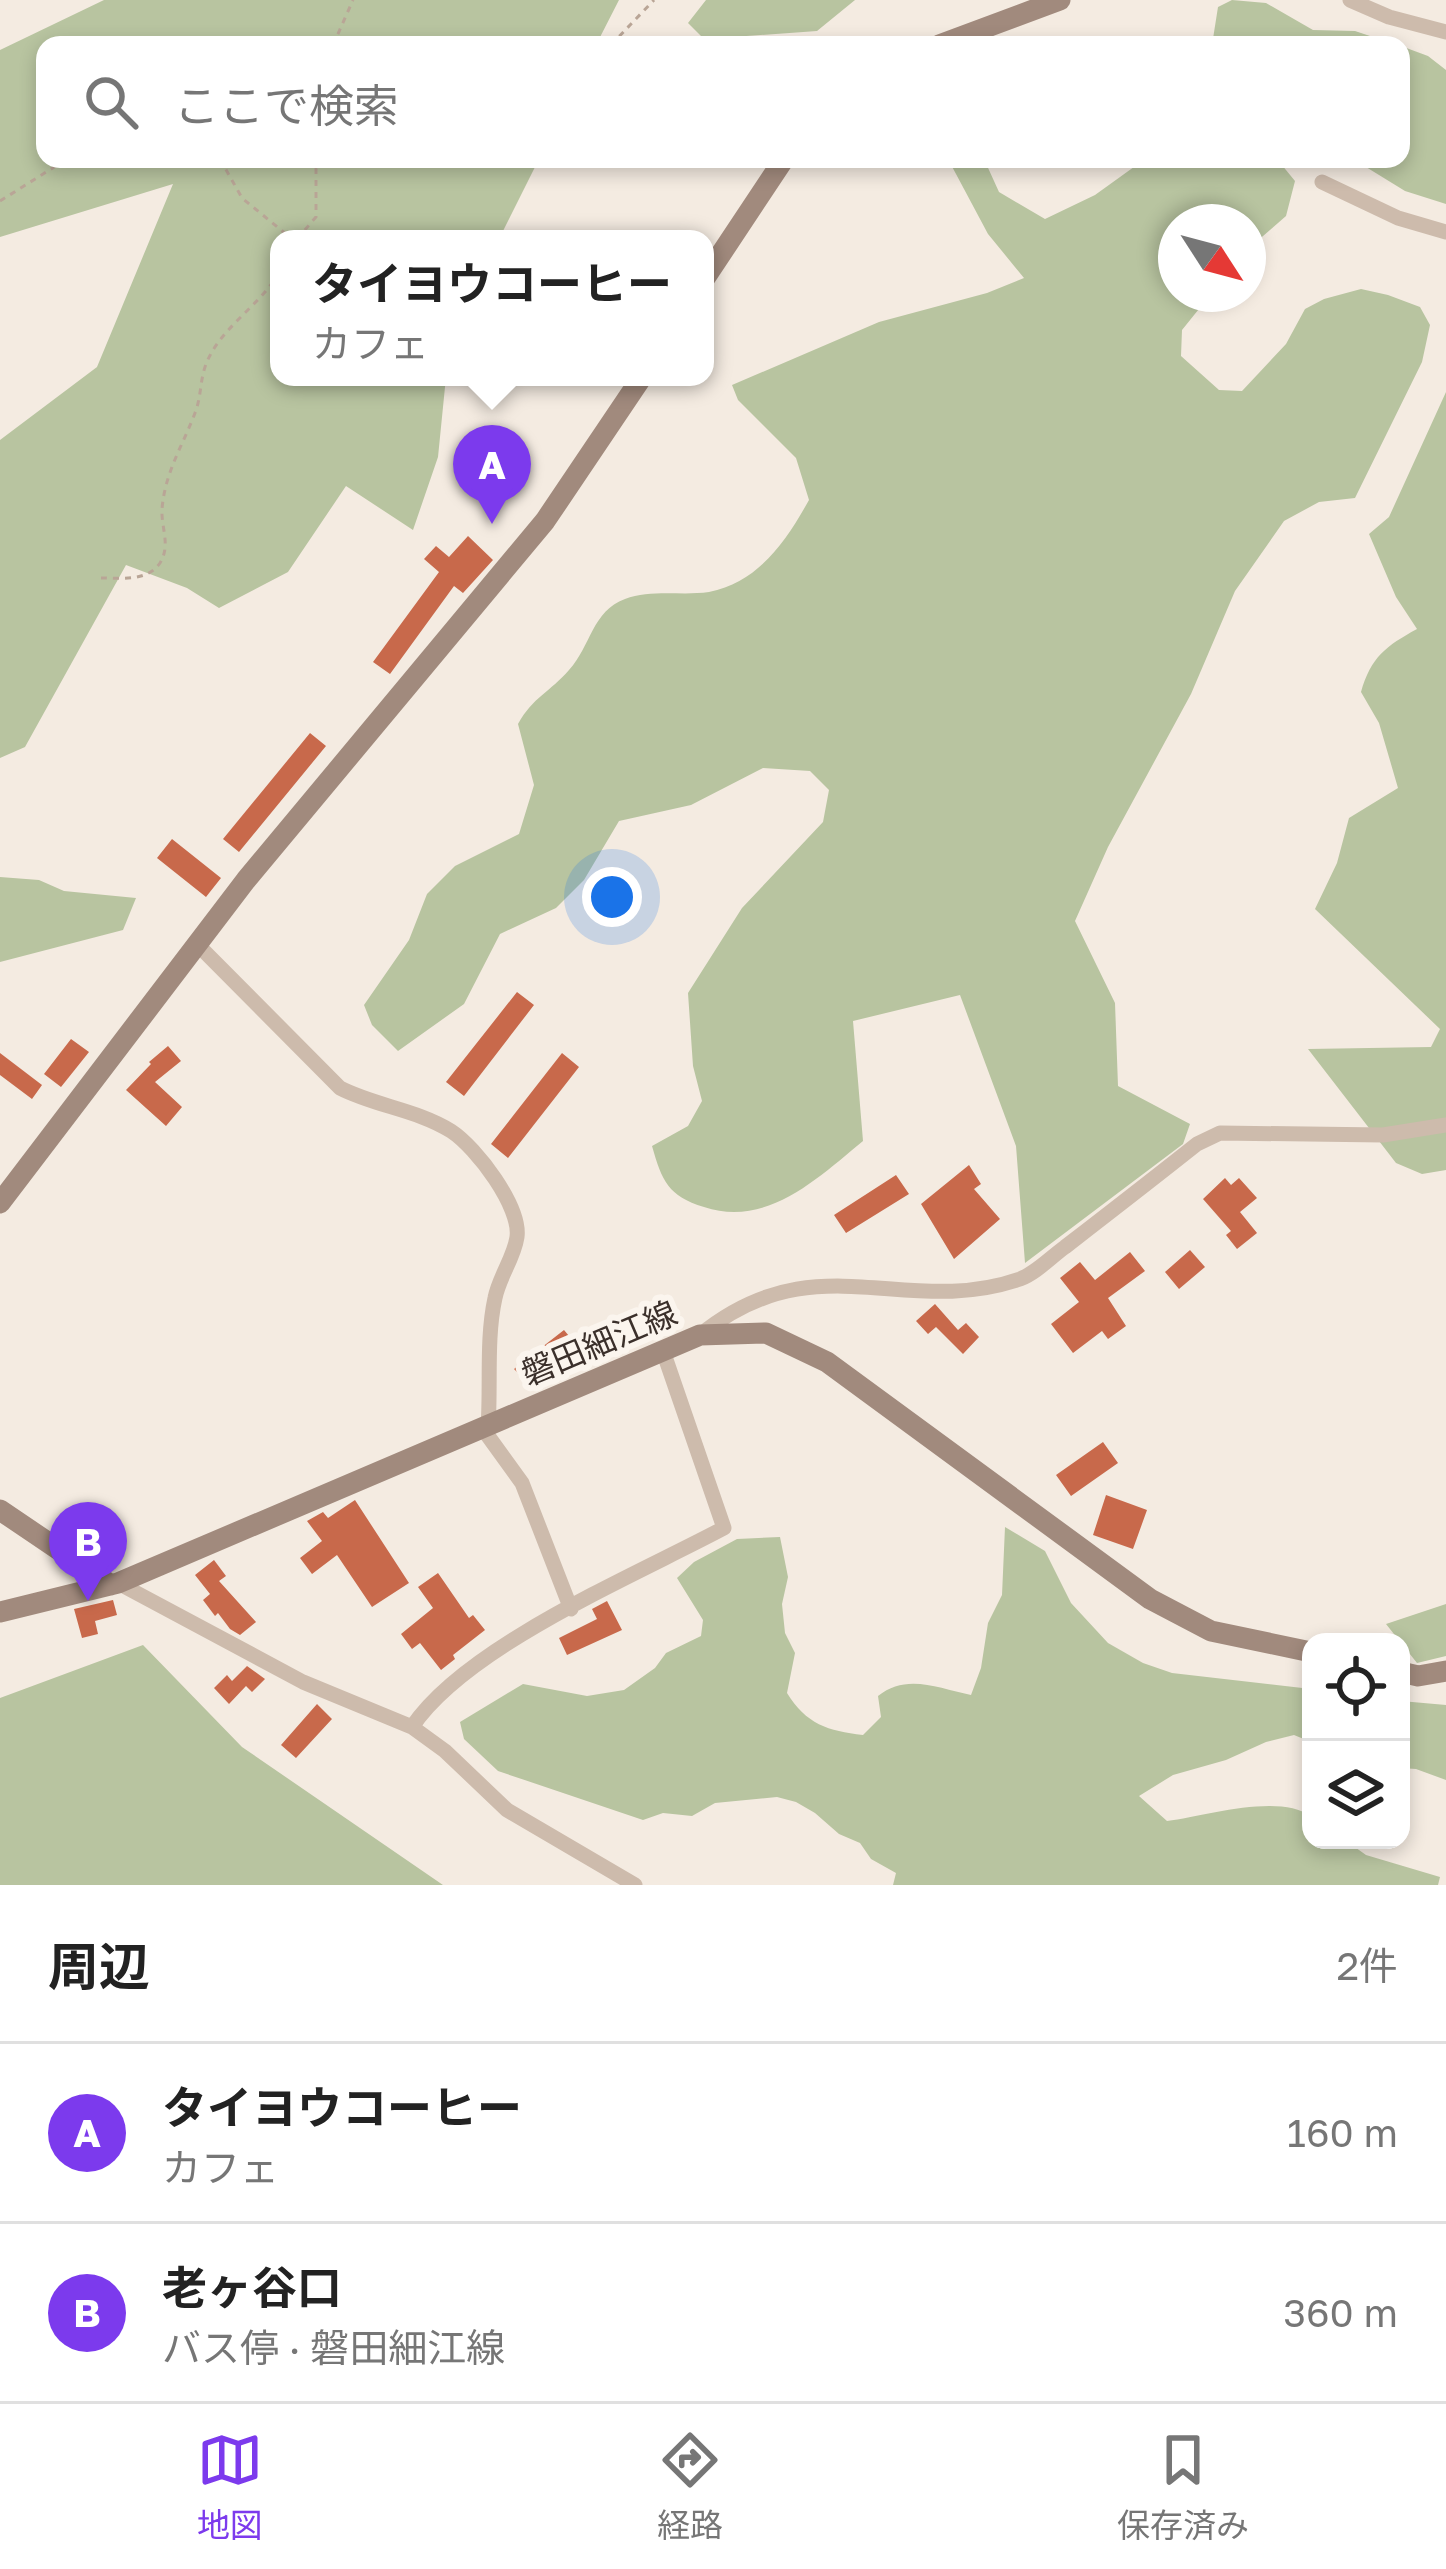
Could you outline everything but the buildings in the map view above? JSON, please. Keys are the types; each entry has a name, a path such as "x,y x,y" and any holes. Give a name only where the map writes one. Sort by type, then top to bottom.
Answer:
{"main road":[{"path":"963,36 1060,0"},
{"path":"714,264 778,168"},
{"path":"0,1203 196,943 545,521 636,386"},
{"name":"磐田細江線","path":"0,1612 115,1584 700,1334 766,1333 827,1362 1150,1599 1211,1630 1302,1650"},
{"path":"0,1510 115,1584"},
{"path":"1410,1674 1446,1671"}],"street":[{"path":"1350,0 1389,17 1446,32"},
{"path":"1322,182 1398,218 1446,232"},
{"path":"196,943 340,1088 366,1102 426,1118 454,1132 479,1157 505,1196 518,1220 517,1242 495,1298 485,1428 522,1483 571,1609"},
{"path":"700,1334 731,1309 802,1287 848,1284 944,1290 1024,1278 1197,1144 1220,1133 1383,1136 1446,1125"},
{"path":"412,1727 447,1687 508,1642 724,1528 663,1351"},
{"path":"115,1584 303,1682 412,1727 446,1751 507,1810 635,1885"}],"path":[{"path":"337,36 353,0"},
{"path":"620,36 654,0"},
{"path":"0,201 53,168"},
{"path":"225,168 242,198 283,230"},
{"path":"303,230 316,218 316,168"},
{"path":"100,578 142,578 164,555 164,486 196,412 206,363 216,344 270,289"}],"green space":[{"path":"104,0 619,0 601,36 36,36 36,168 534,168 504,230 270,230 270,386 445,386 438,457 413,530 346,486 288,572 219,608 187,588 126,565 25,747 0,758 0,440 97,367 173,184 0,237 0,50"},
{"path":"706,0 855,0 817,31 701,36 688,23"},
{"path":"1232,0 1266,3 1313,30 1370,36 1213,36 1218,7"},
{"path":"1410,49 1446,70 1446,204 1405,191 1368,168 1410,168"},
{"path":"953,168 988,168 999,192 1045,219 1095,195 1132,168 1284,168 1295,181 1286,216 1266,233 1266,204 1158,204 1158,312 1196,312 1182,330 1181,356 1219,390 1242,391 1286,344 1305,309 1361,289 1420,307 1430,325 1422,362 1355,498 1319,502 1284,521 1235,591 1191,694 1108,847 1075,921 1115,1003 1118,1086 1190,1124 1183,1144 1025,1263 1016,1146 960,995 853,1021 863,1141 810,1184 770,1205 727,1212 692,1203 668,1186 652,1146 688,1126 702,1101 693,1066 688,993 742,908 823,822 829,790 810,771 763,768 691,805 619,821 584,880 556,908 500,934 464,1004 398,1051 372,1025 364,1005 409,940 427,894 455,866 519,834 534,785 518,724 530,707 576,661 599,620 614,605 656,593 709,592 742,579 769,558 809,500 796,458 738,400 732,385 879,322 987,293 1024,278 988,234"},
{"path":"1446,392 1446,1170 1422,1174 1396,1163 1308,1049 1431,1047 1440,1029 1315,909 1337,863 1349,818 1398,788 1379,723 1361,692 1381,654 1417,629 1396,597 1369,534 1389,517"},
{"path":"0,877 39,880 64,891 136,898 123,930 0,962"},
{"path":"1005,1527 1045,1551 1071,1603 1108,1643 1143,1663 1172,1673 1302,1688 1302,1738 1294,1735 1266,1742 1173,1775 1139,1796 1167,1821 1261,1806 1297,1809 1302,1812 1302,1849 1358,1849 1440,1877 1438,1885 893,1885 896,1873 871,1859 860,1843 839,1834 796,1802 777,1797 715,1803 692,1816 663,1813 643,1820 498,1771 464,1739 460,1722 523,1684 587,1696 624,1690 655,1668 666,1653 701,1636 703,1620 677,1578 694,1562 737,1539 780,1537 788,1577 782,1604 785,1633 795,1653 787,1693 810,1719 829,1728 863,1735 881,1717 878,1696 900,1685 923,1684 971,1695 988,1623 1002,1595"},
{"path":"1446,1604 1446,1656 1417,1663 1410,1654 1410,1633 1393,1633 1386,1624"},
{"path":"143,1645 242,1747 443,1885 0,1885 0,1698"},
{"path":"1410,1702 1446,1705 1446,1780 1410,1769"}],"place":[{"name":"タイヨウコーヒー","path":"492,524"},
{"name":"老ヶ谷口","path":"88,1601"}]}
